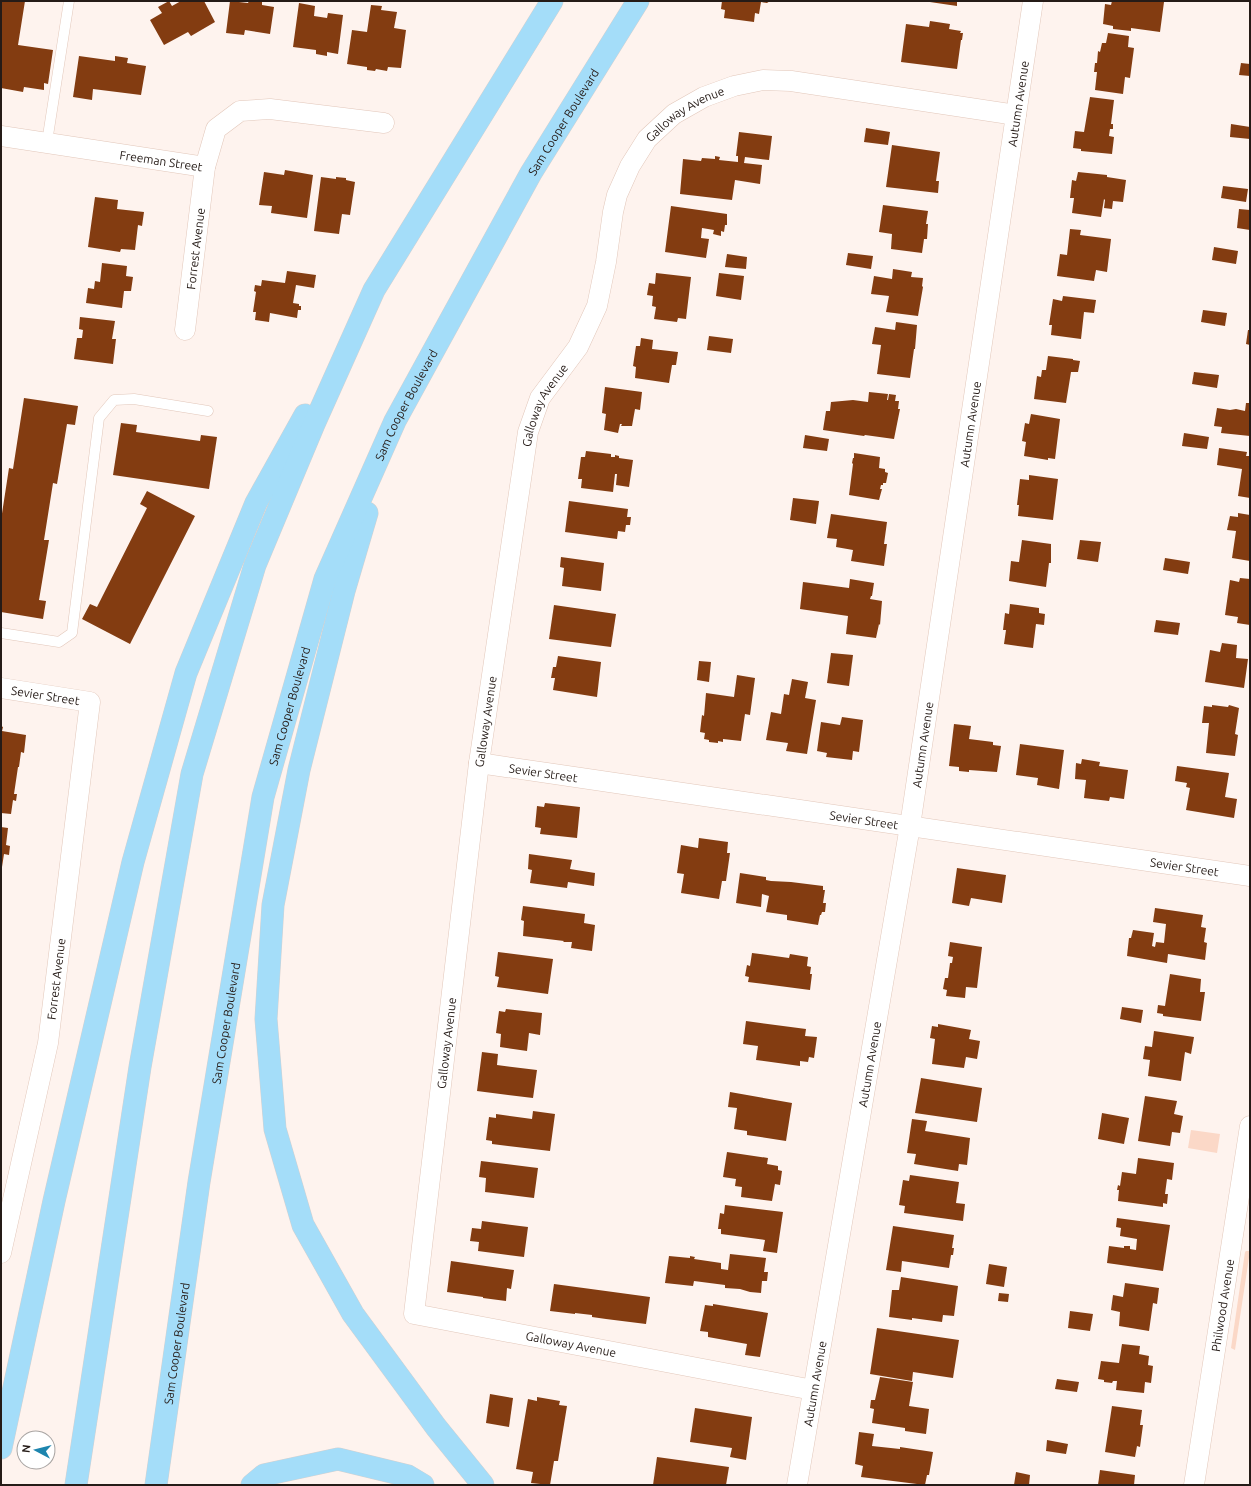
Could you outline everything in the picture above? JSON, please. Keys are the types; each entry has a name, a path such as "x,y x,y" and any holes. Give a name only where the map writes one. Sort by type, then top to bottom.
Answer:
{"highway":[{"path":"1,1448 56,1194 133,862 186,673 256,503 374,290 552,1"},
{"name":"Sam Cooper Boulevard","path":"156,1485 199,1182 263,797 325,579 395,421 531,173 638,1"},
{"path":"76,1485 140,1067 192,774 255,565 314,424 374,290"},
{"path":"395,421 344,591 298,770 274,905 266,1019 275,1129 303,1225 353,1314 436,1427 483,1485"},
{"path":"252,1485 264,1475 338,1459 408,1476 423,1485"}],"street":[{"name":"Autumn Avenue","path":"797,1485 910,826 1033,1"},
{"name":"Galloway Avenue","path":"813,1390 414,1314 479,764 528,432 540,398 578,347 597,306 617,195 630,166 647,139 674,114 704,96 734,86 763,80 791,81 1016,115"},
{"name":"Freeman Street","path":"1,136 205,167 216,129 240,111 270,109 384,123"},
{"name":"Forrest Avenue","path":"185,330 205,167"},
{"name":"Sevier Street","path":"1,688 90,702"},
{"name":"Forrest Avenue","path":"1,1253 48,1043 90,702"},
{"name":"Sevier Street","path":"479,764 1250,876"},
{"name":"Philwood Avenue","path":"1194,1485 1250,1126"}],"lane":[{"path":"47,142 69,1"},
{"path":"1,633 59,642 72,633 99,418 114,400 134,400 208,411"}],"shaded area":[{"path":"1191,1130 1220,1134 1217,1153 1188,1148"},
{"path":"1246,1251 1250,1251 1235,1350 1231,1348"}],"building":[{"path":"1,1 25,1 18,45 53,50 48,84 44,83 44,90 24,87 23,92 1,88"},
{"path":"169,1 172,6 181,1 204,1 215,22 191,36 188,32 164,45 150,20 162,13 158,7"},
{"path":"230,1 248,3 249,1 262,1 262,5 274,7 270,34 245,30 244,35 226,33"},
{"path":"722,1 770,1 767,3 761,2 759,14 755,13 754,22 724,18 725,10 721,9"},
{"path":"923,1 957,1 957,6"},
{"path":"1112,1 1164,2 1160,32 1131,28 1131,31 1113,29 1113,26 1103,24 1105,4 1111,5"},
{"path":"299,3 315,6 314,16 327,18 328,13 343,15 338,54 327,52 327,56 316,54 316,50 293,47"},
{"path":"371,5 382,6 381,10 397,12 394,28 406,30 401,68 388,67 387,71 376,69 375,71 367,70 367,67 347,64 352,30 367,32"},
{"path":"930,21 950,24 949,29 961,31 960,33 963,33 957,69 901,62 906,24 929,27"},
{"path":"1108,33 1129,36 1128,47 1134,48 1130,78 1125,77 1123,94 1095,90 1097,72 1094,72 1095,63 1097,63 1098,51 1100,52 1102,43 1106,43"},
{"path":"79,56 115,61 115,56 128,58 127,63 146,66 141,95 93,89 92,100 73,97"},
{"path":"1241,63 1250,64 1250,76 1239,75"},
{"path":"1090,97 1114,100 1111,124 1113,124 1113,129 1110,129 1109,136 1114,137 1112,154 1081,151 1081,149 1073,148 1075,131 1084,132"},
{"path":"1231,124 1250,127 1250,139 1230,137"},
{"path":"866,128 890,132 888,145 864,142"},
{"path":"739,132 772,136 769,160 745,157 744,163 762,165 760,184 735,180 732,200 680,194 683,159 701,161 702,158 715,159 715,156 720,157 719,160 738,162 738,156 736,156"},
{"path":"892,145 940,152 936,181 939,181 938,193 886,187"},
{"path":"285,170 313,175 307,218 271,213 272,206 259,205 264,172 284,175"},
{"path":"1078,172 1107,175 1107,177 1126,180 1123,202 1113,201 1112,209 1104,208 1104,199 1101,217 1072,213 1074,198 1070,198 1072,180 1076,181"},
{"path":"321,177 336,179 336,177 346,178 346,180 355,182 350,215 342,214 339,234 314,231"},
{"path":"1223,186 1248,189 1246,202 1221,198"},
{"path":"95,197 118,200 117,209 144,212 142,226 138,225 135,250 121,249 120,252 88,247"},
{"path":"883,205 928,211 926,224 928,224 927,239 924,239 922,253 891,249 892,234 879,232"},
{"path":"671,206 727,214 727,225 725,225 724,232 721,231 721,236 713,234 714,230 702,228 701,238 709,239 706,258 665,252"},
{"path":"1239,209 1250,210 1250,230 1237,228"},
{"path":"1070,229 1081,230 1080,235 1111,239 1107,272 1096,270 1094,281 1057,276 1060,254 1067,255"},
{"path":"1214,247 1238,251 1236,264 1212,260"},
{"path":"848,253 873,256 871,269 846,265"},
{"path":"727,254 747,257 746,269 725,267"},
{"path":"102,263 127,266 126,276 133,277 131,291 124,291 122,308 86,303 88,288 94,289 95,281 100,282"},
{"path":"893,269 912,272 911,277 923,278 918,316 886,312 889,296 871,294 874,276 892,279"},
{"path":"287,271 316,275 314,288 296,285 293,303 301,306 301,310 298,310 297,318 270,313 269,322 255,320 256,312 253,312 256,292 254,291 255,285 261,286 262,280 285,283"},
{"path":"656,273 691,277 686,319 678,318 677,322 654,319 656,307 652,306 653,296 647,295 649,283 655,284"},
{"path":"719,273 744,276 741,300 716,296"},
{"path":"1063,296 1096,300 1094,313 1084,312 1081,339 1051,335 1052,325 1049,325 1053,299 1062,301"},
{"path":"1203,310 1227,313 1225,326 1201,322"},
{"path":"80,317 115,321 112,339 116,339 113,364 74,359 77,338 82,338 83,330 79,329"},
{"path":"896,322 917,325 910,378 877,374 881,345 872,344 875,327 895,330"},
{"path":"1248,330 1250,330 1250,345 1246,344"},
{"path":"709,336 733,339 731,353 707,350"},
{"path":"641,338 653,340 652,349 678,352 676,365 672,365 669,383 635,378 636,367 633,366 636,346 640,346"},
{"path":"1048,356 1080,361 1078,372 1071,372 1066,403 1034,399 1037,376 1041,377 1042,370 1046,370"},
{"path":"1194,372 1219,375 1217,388 1192,384"},
{"path":"605,387 642,392 640,410 635,409 632,426 621,426 622,424 620,424 618,433 604,430 606,414 602,413"},
{"path":"869,392 888,394 887,400 889,394 896,395 895,401 899,401 898,409 900,409 894,439 823,430 826,411 830,411 831,402 853,400 868,402"},
{"path":"24,398 78,406 75,425 67,424 57,484 53,483 44,540 49,540 39,600 46,601 43,619 1,612 1,520 9,468 13,469"},
{"path":"1246,403 1250,403 1250,436 1221,433 1222,427 1214,426 1217,408 1245,411"},
{"path":"1031,414 1060,419 1055,459 1048,458 1048,460 1024,456 1026,442 1022,441 1025,423 1029,424"},
{"path":"121,423 137,425 136,432 200,441 201,435 217,437 209,489 113,475"},
{"path":"1184,433 1209,437 1207,449 1182,446"},
{"path":"805,435 829,439 827,451 803,448"},
{"path":"1219,448 1247,452 1246,456 1250,456 1250,498 1238,496 1242,469 1217,465"},
{"path":"586,451 611,454 611,457 615,457 615,455 619,456 619,458 633,460 629,487 616,485 617,474 615,474 613,492 581,488 582,479 578,479 581,457 585,457"},
{"path":"854,453 880,457 879,468 885,469 885,472 888,473 886,483 881,485 880,489 882,489 879,500 849,495"},
{"path":"1029,475 1058,479 1053,520 1018,516 1019,505 1017,505 1020,479 1029,480"},
{"path":"147,491 195,516 130,644 82,619 90,604 97,607 147,508 140,504"},
{"path":"793,498 819,501 816,524 790,520"},
{"path":"569,501 628,509 627,517 631,517 630,525 626,525 625,532 618,531 617,539 565,532"},
{"path":"1238,513 1250,515 1250,561 1232,558 1236,531 1227,530 1230,516 1238,517"},
{"path":"831,514 887,522 884,544 887,544 884,566 851,561 853,550 836,547 837,539 827,538"},
{"path":"1022,540 1051,544 1051,563 1049,563 1046,587 1009,581 1011,561 1019,562"},
{"path":"1080,540 1101,542 1098,562 1077,559"},
{"path":"561,557 604,563 601,591 562,586 564,568 560,567"},
{"path":"1165,558 1190,562 1188,574 1163,570"},
{"path":"1240,578 1250,579 1250,625 1237,623 1238,617 1225,615 1230,580 1239,582"},
{"path":"850,579 874,583 872,596 870,599 882,601 880,625 879,624 876,638 846,634 848,616 800,609 803,582 849,588"},
{"path":"1010,604 1039,608 1039,613 1045,614 1044,625 1036,624 1033,648 1004,644 1006,630 1003,630 1005,613 1009,614"},
{"path":"554,605 616,614 611,647 549,639"},
{"path":"1156,620 1180,623 1178,635 1154,632"},
{"path":"1222,643 1237,645 1236,658 1248,659 1244,688 1205,682 1210,650 1220,652"},
{"path":"831,653 853,655 849,686 827,683"},
{"path":"558,656 601,662 597,697 553,690 555,678 551,678 553,667 556,667"},
{"path":"699,661 711,662 709,682 697,680"},
{"path":"737,675 755,678 750,715 745,714 741,741 723,739 723,742 709,742 709,740 704,739 705,733 700,732 702,715 704,716 706,693 734,697"},
{"path":"792,679 808,682 805,698 816,700 807,754 786,751 788,743 766,740 771,712 781,714 784,694 789,695"},
{"path":"1212,705 1228,707 1229,705 1239,708 1235,734 1238,735 1235,756 1206,753 1209,723 1202,723 1204,706 1212,707"},
{"path":"842,717 863,720 859,752 853,751 852,760 826,757 827,753 817,751 821,722 840,725"},
{"path":"954,724 971,726 969,739 993,742 993,745 1001,746 997,772 969,770 969,772 959,771 959,767 949,766"},
{"path":"1,726 3,727 2,731 26,735 24,753 21,752 18,767 14,794 17,794 16,801 13,800 11,814 1,813"},
{"path":"1020,744 1064,750 1059,789 1037,785 1038,778 1016,775"},
{"path":"1082,759 1100,762 1099,766 1128,770 1124,799 1110,797 1109,801 1084,798 1086,780 1075,779 1076,763 1081,764"},
{"path":"1177,766 1229,773 1225,797 1237,799 1234,818 1186,810 1190,788 1186,787 1187,783 1175,781"},
{"path":"545,803 580,807 577,838 540,834 541,828 535,827 537,806 544,807"},
{"path":"1,827 8,828 6,845 10,846 9,855 4,854 2,867 1,867"},
{"path":"699,838 728,842 727,853 730,853 726,881 722,881 719,899 681,893 684,874 677,873 681,845 698,848"},
{"path":"529,854 572,860 570,869 595,873 594,886 568,882 567,888 530,883 532,870 528,869"},
{"path":"957,868 1006,875 1002,903 971,898 969,906 952,903"},
{"path":"740,873 766,877 766,880 771,881 823,886 823,890 825,890 823,903 826,903 825,912 822,912 820,915 818,925 787,920 787,915 766,912 769,896 762,894 761,907 736,903"},
{"path":"523,906 585,914 584,923 595,925 592,951 571,948 572,942 523,936 524,921 521,920"},
{"path":"1155,908 1203,915 1201,927 1206,928 1204,942 1207,943 1205,960 1168,954 1167,963 1127,956 1129,938 1131,938 1133,930 1154,933 1152,946 1155,947 1156,942 1164,943 1166,924 1153,922"},
{"path":"950,942 982,947 977,988 966,987 965,998 946,996 947,990 943,989 945,978 948,978 950,963 952,963 953,957 948,956"},
{"path":"498,952 553,959 548,994 497,987 499,977 495,976"},
{"path":"752,953 789,958 790,954 808,957 807,966 811,967 810,974 812,974 810,990 748,982 749,977 745,976 747,965 750,966"},
{"path":"1170,974 1201,979 1200,992 1205,992 1201,1021 1163,1016 1163,1014 1157,1013 1158,1005 1165,1006"},
{"path":"1122,1007 1143,1010 1141,1023 1120,1019"},
{"path":"506,1009 542,1013 540,1035 529,1033 527,1051 500,1047 501,1034 496,1033 499,1011 505,1012"},
{"path":"746,1021 806,1029 805,1036 817,1037 814,1058 809,1057 808,1062 800,1061 800,1066 756,1060 758,1046 743,1044"},
{"path":"938,1024 971,1030 969,1039 980,1041 977,1059 966,1057 964,1068 932,1064 935,1039 930,1038 932,1026 938,1027"},
{"path":"1154,1031 1194,1037 1191,1054 1185,1052 1181,1081 1148,1076 1150,1060 1143,1059 1145,1046 1152,1047"},
{"path":"482,1052 498,1054 497,1065 537,1070 533,1098 477,1091"},
{"path":"921,1078 982,1088 977,1122 915,1113"},
{"path":"730,1092 792,1103 786,1141 747,1135 747,1131 734,1129 737,1108 728,1107"},
{"path":"1145,1096 1177,1101 1174,1114 1183,1116 1180,1133 1172,1132 1170,1146 1138,1141"},
{"path":"533,1111 555,1114 550,1151 492,1144 492,1141 486,1140 489,1117 496,1118 496,1114 532,1119"},
{"path":"1102,1113 1129,1118 1124,1144 1098,1139"},
{"path":"912,1119 927,1121 925,1131 970,1138 967,1165 959,1164 958,1171 914,1164 916,1154 907,1153"},
{"path":"727,1152 768,1158 767,1164 778,1166 778,1170 782,1171 780,1185 775,1184 772,1201 741,1197 742,1187 735,1186 736,1179 723,1177"},
{"path":"1138,1158 1174,1163 1172,1180 1167,1179 1165,1194 1168,1194 1167,1204 1163,1203 1163,1207 1118,1201 1119,1190 1117,1190 1118,1185 1120,1186 1122,1172 1136,1174"},
{"path":"481,1161 538,1168 534,1198 485,1192 486,1178 479,1177"},
{"path":"910,1175 959,1182 956,1203 965,1204 963,1221 904,1213 905,1206 899,1205 903,1180 909,1181"},
{"path":"725,1205 783,1212 777,1253 763,1251 765,1240 721,1234 721,1229 718,1229 720,1213 724,1214"},
{"path":"1117,1218 1170,1225 1163,1271 1107,1263 1109,1246 1124,1248 1124,1246 1130,1246 1130,1249 1136,1250 1137,1239 1120,1236 1121,1228 1116,1227"},
{"path":"482,1221 528,1227 524,1257 478,1251 479,1242 470,1241 472,1228 481,1229"},
{"path":"893,1226 954,1235 952,1248 954,1248 953,1255 951,1255 949,1268 902,1261 901,1272 886,1270"},
{"path":"730,1254 766,1258 764,1272 768,1272 767,1281 762,1281 761,1293 725,1288 725,1285 694,1281 693,1286 665,1283 669,1256 690,1258 690,1256 695,1257 694,1259 721,1263 721,1269 728,1270"},
{"path":"451,1261 514,1270 511,1289 507,1288 506,1301 447,1292"},
{"path":"989,1264 1007,1267 1004,1287 986,1284"},
{"path":"901,1277 958,1286 954,1316 943,1315 942,1322 889,1317 892,1290 899,1290"},
{"path":"1125,1283 1159,1288 1157,1304 1153,1303 1149,1331 1119,1326 1120,1312 1111,1310 1113,1295 1123,1297"},
{"path":"554,1284 650,1297 646,1324 592,1317 592,1315 550,1311"},
{"path":"999,1293 1009,1294 1008,1302 998,1301"},
{"path":"713,1304 768,1313 760,1357 745,1355 747,1344 708,1337 708,1332 700,1331 705,1305 713,1306"},
{"path":"1070,1311 1093,1314 1090,1331 1068,1328"},
{"path":"877,1328 959,1340 953,1378 913,1372 912,1381 870,1374"},
{"path":"1122,1344 1140,1346 1139,1354 1149,1356 1148,1365 1153,1366 1151,1383 1145,1382 1144,1393 1116,1390 1117,1381 1113,1381 1112,1383 1104,1382 1104,1380 1098,1379 1101,1361 1119,1363"},
{"path":"880,1377 913,1382 909,1406 929,1409 926,1434 905,1431 905,1428 872,1423 874,1409 870,1408 871,1400 875,1400"},
{"path":"1057,1379 1079,1382 1077,1392 1055,1389"},
{"path":"490,1394 513,1398 509,1427 486,1423"},
{"path":"537,1397 560,1401 559,1405 567,1406 558,1461 554,1461 550,1485 531,1483 533,1472 516,1469 528,1399 537,1401"},
{"path":"1112,1406 1142,1410 1140,1425 1143,1425 1140,1447 1137,1446 1135,1457 1105,1452"},
{"path":"695,1408 752,1417 746,1460 730,1457 732,1448 690,1442"},
{"path":"859,1432 874,1434 872,1446 900,1449 900,1447 933,1452 929,1475 927,1475 925,1485 861,1477 863,1466 855,1464"},
{"path":"1047,1440 1068,1444 1066,1454 1046,1451"},
{"path":"657,1457 729,1467 726,1485 653,1485"},
{"path":"1100,1470 1135,1475 1134,1485 1098,1485"},
{"path":"1016,1472 1030,1475 1029,1485 1014,1485"}]}
